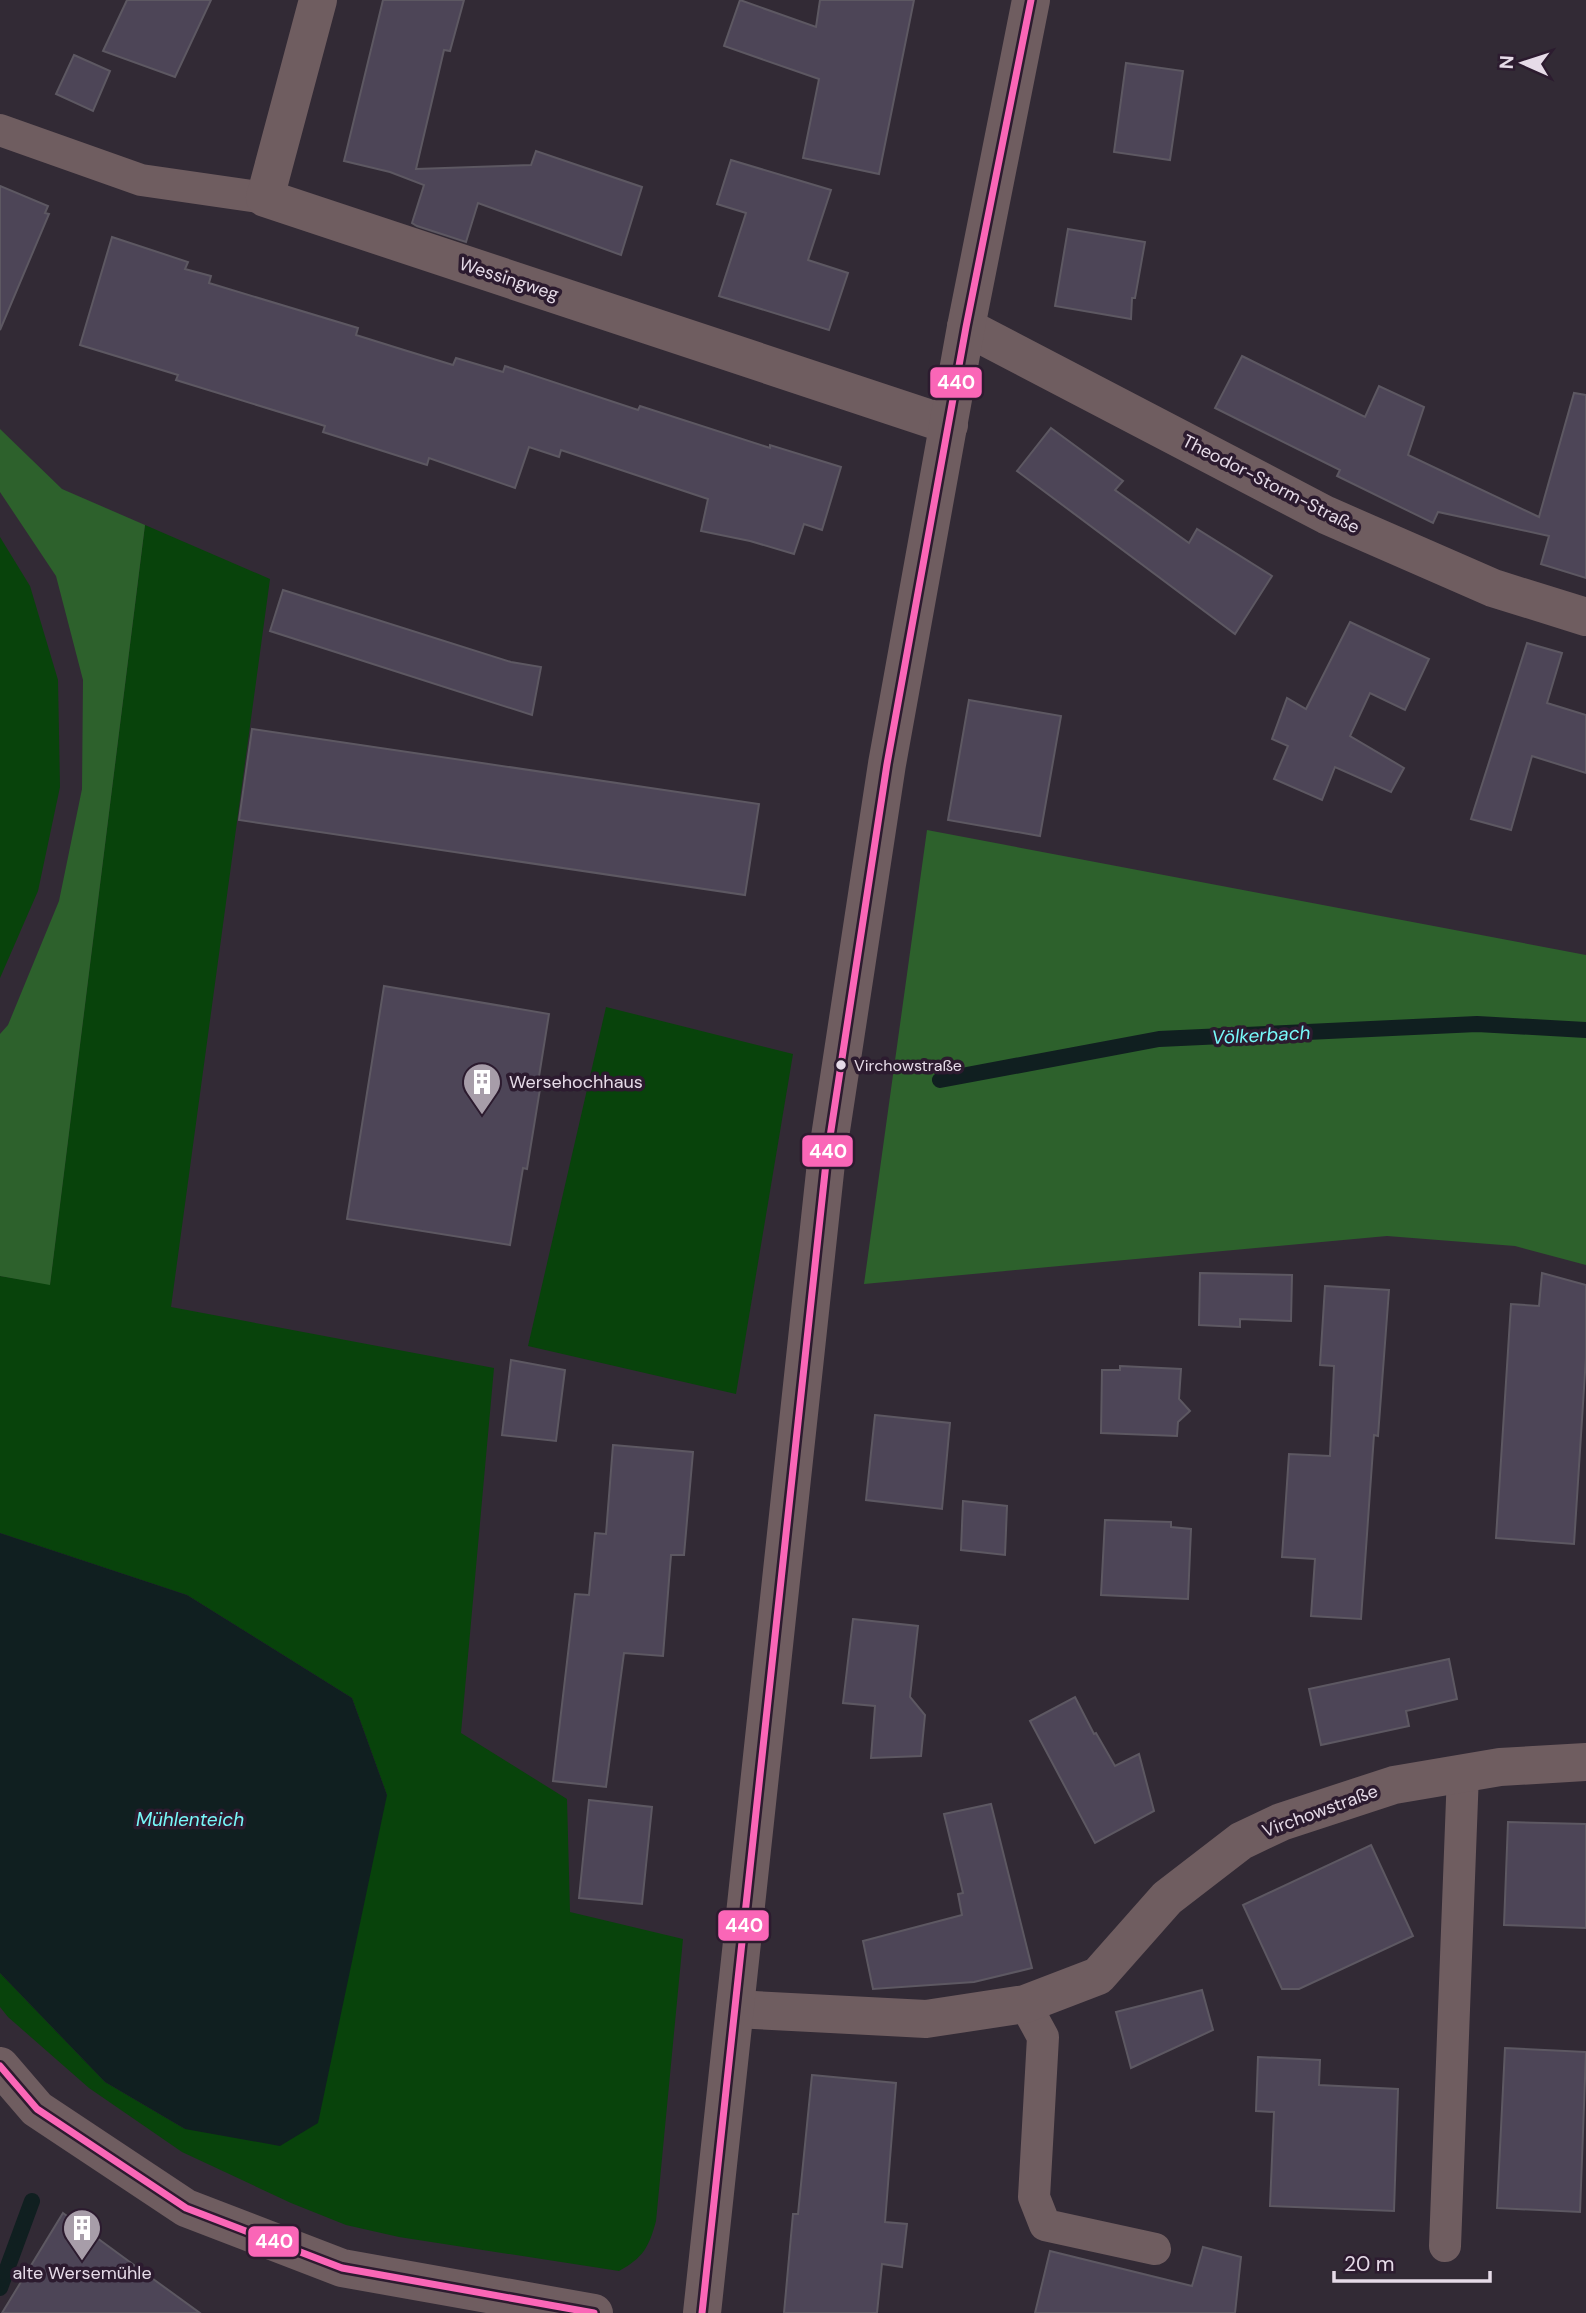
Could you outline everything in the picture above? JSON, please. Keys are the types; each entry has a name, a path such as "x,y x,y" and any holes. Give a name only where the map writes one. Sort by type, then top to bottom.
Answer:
{"street":[{"path":"265,198 318,0"},
{"path":"702,2313 826,1163 887,764 966,327 1031,0"},
{"name":"Wessingweg","path":"265,198 949,425"},
{"name":"Theodor-Storm-Straße","path":"966,327 1326,515 1493,588 1586,617"},
{"name":"Virchowstraße","path":"735,2009 926,2019 1025,2004 1098,1976 1167,1898 1241,1841 1281,1822 1394,1785 1500,1767 1586,1762"},
{"path":"0,2066 37,2109 186,2208 342,2268 594,2313"}],"lane":[{"path":"0,130 141,180 265,198"},
{"path":"1445,2246 1462,1773"},
{"path":"1025,2004 1043,2037 1034,2197 1045,2225 1155,2249"}],"green space":[{"path":"0,429 62,489 145,525 50,1285 0,1276 0,1034 8,1025 59,901 82,789 83,680 56,576 0,492"},
{"path":"145,525 270,579 171,1307 494,1368 461,1733 567,1799 570,1912 683,1939 656,2221 644,2251 619,2271 399,2237 346,2225 291,2203 182,2152 89,2088 0,2007 0,1973 105,2082 185,2129 387,1795 352,1698 187,1595 0,1533 0,1276 50,1284"},
{"path":"0,537 30,586 58,680 60,787 38,891 0,978"},
{"path":"927,830 1586,955 1586,1265 1515,1246 1387,1236 864,1284"},
{"path":"606,1007 793,1054 736,1394 528,1346"}],"water":[{"name":"Mühlenteich","path":"0,1533 187,1595 352,1698 387,1795 318,2123 280,2146 185,2129 105,2082 0,1973"}],"building":[{"path":"127,0 211,0 175,77 103,51"},
{"path":"383,0 464,0 450,51 444,50 416,169 531,165 536,151 642,187 621,255 478,203 466,242 417,226 412,223 424,185 390,172 344,161"},
{"path":"740,0 816,27 820,0 914,0 879,174 803,158 819,79 724,46"},
{"path":"74,55 110,71 93,111 56,94"},
{"path":"1126,63 1183,71 1170,160 1114,152"},
{"path":"731,160 831,190 808,260 848,273 829,330 719,296 746,213 717,204"},
{"path":"0,186 48,206 45,213 49,214 0,330"},
{"path":"1068,229 1145,242 1135,298 1132,298 1131,319 1055,306"},
{"path":"112,237 188,262 185,269 211,276 209,283 358,328 356,335 453,365 456,358 503,372 505,366 638,410 640,406 770,448 770,445 841,467 822,530 804,524 794,554 701,531 708,499 561,450 559,457 529,447 515,488 429,458 427,465 323,432 325,426 176,380 178,375 80,345"},
{"path":"1242,356 1365,417 1379,386 1424,407 1408,455 1539,517 1574,393 1586,395 1586,578 1541,564 1549,536 1438,512 1433,523 1337,476 1340,470 1215,408"},
{"path":"1051,428 1123,481 1115,490 1189,543 1197,529 1272,576 1235,634 1017,471"},
{"path":"283,590 511,662 541,667 532,715 270,631"},
{"path":"1350,622 1429,659 1405,710 1370,693 1350,736 1404,768 1391,792 1335,767 1322,800 1274,779 1288,746 1272,739 1287,698 1306,709"},
{"path":"1527,643 1562,653 1547,703 1586,715 1586,773 1532,756 1511,830 1471,819"},
{"path":"969,700 1061,716 1040,836 948,820"},
{"path":"252,729 759,804 745,895 239,820"},
{"name":"Wersehochhaus","path":"384,986 549,1014 527,1169 523,1168 510,1245 347,1219"},
{"path":"1200,1273 1292,1275 1291,1321 1240,1319 1240,1327 1199,1325"},
{"path":"1542,1273 1586,1285 1586,1357 1574,1544 1496,1538 1511,1304 1539,1306"},
{"path":"1325,1286 1389,1290 1378,1436 1374,1435 1361,1619 1311,1616 1315,1559 1282,1557 1289,1454 1330,1456 1334,1366 1320,1365"},
{"path":"511,1360 565,1370 556,1441 502,1435"},
{"path":"1120,1366 1181,1369 1179,1399 1190,1411 1178,1422 1177,1436 1101,1433 1102,1370 1120,1370"},
{"path":"875,1415 950,1423 942,1509 866,1500"},
{"path":"613,1445 693,1452 684,1555 671,1555 663,1656 624,1653 606,1787 553,1781 575,1594 589,1595 595,1533 606,1534"},
{"path":"963,1501 1007,1506 1005,1555 961,1550"},
{"path":"1105,1520 1171,1522 1171,1527 1191,1529 1188,1599 1101,1595"},
{"path":"853,1619 918,1626 910,1697 925,1715 921,1756 871,1758 875,1706 843,1703"},
{"path":"1449,1659 1457,1699 1406,1711 1409,1726 1321,1745 1309,1689"},
{"path":"1075,1697 1094,1734 1096,1733 1115,1766 1139,1754 1154,1811 1095,1843 1030,1721"},
{"path":"589,1800 652,1807 642,1904 579,1898"},
{"path":"991,1804 1032,1968 974,1982 873,1989 863,1941 962,1915 958,1894 963,1893 944,1814"},
{"path":"1508,1822 1586,1824 1586,1928 1504,1925"},
{"path":"1371,1845 1413,1936 1299,1989 1282,1989 1243,1905"},
{"path":"1202,1990 1213,2030 1131,2068 1116,2012"},
{"path":"1505,2048 1586,2052 1580,2212 1497,2208"},
{"path":"1258,2057 1320,2060 1319,2085 1398,2089 1394,2211 1270,2206 1274,2112 1256,2111"},
{"path":"812,2075 896,2083 885,2222 907,2224 902,2267 882,2264 877,2313 784,2313 793,2214 798,2214"},
{"name":"alte Wersemühle","path":"63,2213 149,2276 200,2313 2,2313"},
{"path":"1203,2247 1241,2257 1235,2313 1035,2313 1050,2251 1192,2286"}],"waterway":[{"name":"Völkerbach","path":"940,1080 1159,1039 1477,1024 1586,1030"},
{"path":"0,2288 32,2201"}],"transit line":[{"name":"440","path":"702,2313 826,1163 887,764 966,327 1031,0"},
{"name":"440","path":"0,2066 37,2109 186,2208 342,2268 594,2313"}],"place":[{"name":"Virchowstraße","path":"841,1065"},
{"name":"Wersehochhaus","path":"482,1116"},
{"name":"alte Wersemühle","path":"82,2262"}]}
